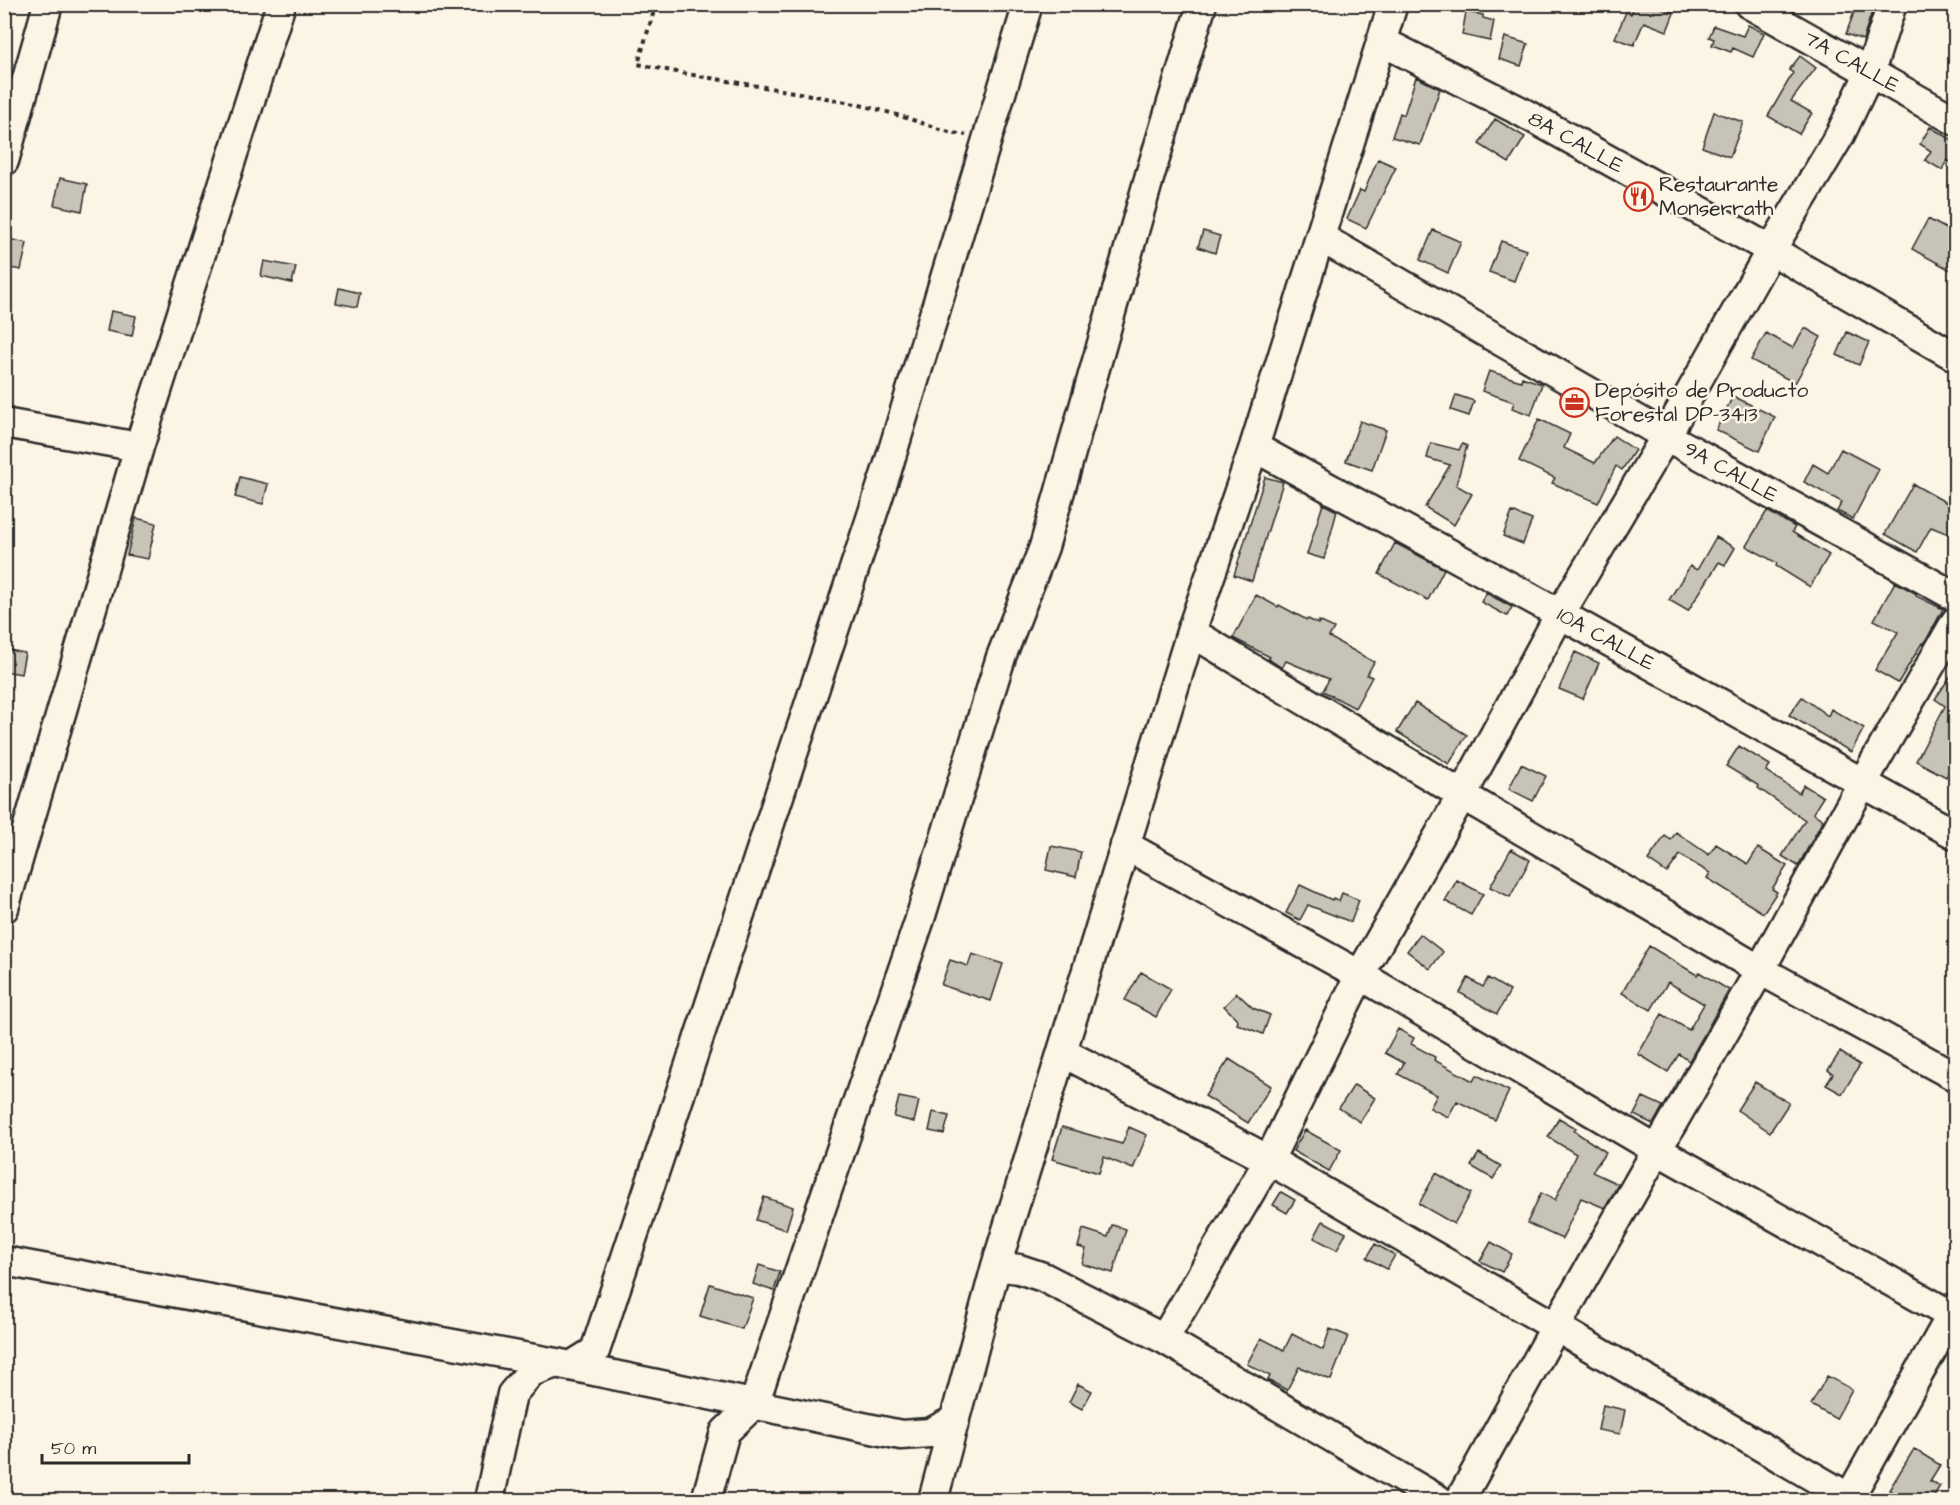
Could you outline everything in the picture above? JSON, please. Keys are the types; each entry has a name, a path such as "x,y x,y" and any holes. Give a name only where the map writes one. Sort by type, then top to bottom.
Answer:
{"street":[{"path":"4,161 48,4"},
{"path":"4,908 139,447 281,4"},
{"path":"489,1500 512,1394 531,1372 563,1365 595,1351 887,470 1029,4"},
{"path":"706,1500 725,1432 754,1404 919,922 1001,657 1044,547 1202,4"},
{"path":"933,1500 996,1266 1125,845 1191,632 1254,447 1393,4"},
{"name":"7A CALLE","path":"1749,4 1956,121"},
{"path":"1164,1339 1269,1160 1360,975 1462,795 1560,614 1840,135 1870,72 1892,4"},
{"name":"8A CALLE","path":"1381,41 1520,111 1772,250 1956,357"},
{"name":"9A CALLE","path":"1320,237 1666,436 1956,597"},
{"path":"4,423 139,447"},
{"name":"10A CALLE","path":"1254,447 1560,614 1956,835"},
{"path":"1460,1500 1555,1328 1760,970 1863,782 1956,621"},
{"path":"1191,632 1760,970 1956,1077"},
{"path":"1062,1052 1269,1160 1850,1500 1954,1314 1657,1150 1360,975 1125,845"},
{"path":"4,1261 563,1365 902,1435 930,1433 955,1420"},
{"path":"996,1266 1019,1269 1043,1277 1164,1339 1439,1500"}],"path":[{"path":"656,4 638,64 869,108 952,133 988,139"}],"building":[{"path":"1635,4 1652,4 1674,13 1667,31 1644,22 1634,45 1615,38 1626,12 1631,14"},
{"path":"1857,4 1865,4 1873,8 1863,40 1846,34"},
{"path":"1466,12 1483,15 1483,18 1494,21 1490,41 1462,35"},
{"path":"1748,25 1764,33 1753,57 1733,48 1731,52 1712,45 1714,39 1709,37 1714,26 1743,36"},
{"path":"1505,37 1528,44 1521,66 1499,59"},
{"path":"1800,56 1816,68 1791,101 1812,113 1799,134 1768,116 1793,73 1789,70"},
{"path":"1416,77 1440,89 1420,145 1392,137 1400,113 1404,115"},
{"path":"1714,112 1743,122 1730,157 1702,147"},
{"path":"1495,119 1525,137 1509,163 1479,144"},
{"path":"1930,127 1956,142 1956,165 1947,160 1942,170 1925,160 1931,151 1920,144"},
{"path":"1378,159 1396,167 1366,228 1347,219 1360,190 1364,192"},
{"path":"60,178 87,184 82,211 54,205"},
{"path":"1928,219 1956,234 1956,273 1912,249"},
{"path":"1433,230 1461,242 1448,273 1420,260"},
{"path":"1203,231 1220,236 1215,253 1198,247"},
{"path":"4,238 27,243 21,270 4,267"},
{"path":"1501,241 1526,250 1514,281 1489,272"},
{"path":"264,261 296,267 292,283 261,276"},
{"path":"339,288 360,293 357,307 336,303"},
{"path":"111,311 136,316 132,336 107,331"},
{"path":"1805,328 1821,337 1795,383 1751,360 1766,333 1793,348"},
{"path":"1847,332 1869,342 1859,365 1837,355"},
{"path":"1489,371 1521,381 1522,377 1542,384 1531,415 1512,408 1514,402 1482,391"},
{"path":"1456,395 1474,401 1469,416 1451,410"},
{"path":"1733,396 1775,417 1759,451 1716,430"},
{"path":"1539,419 1570,434 1564,448 1595,463 1614,436 1635,450 1622,470 1616,466 1598,503 1552,483 1555,478 1519,461"},
{"path":"1360,421 1386,430 1372,470 1346,461"},
{"path":"1431,443 1459,450 1462,444 1467,446 1456,485 1472,494 1454,525 1425,507 1450,465 1427,458"},
{"path":"1841,449 1879,469 1853,519 1837,511 1842,502 1804,482 1813,464 1828,473"},
{"path":"240,477 268,484 263,504 235,497"},
{"path":"1265,477 1283,482 1252,581 1234,575"},
{"path":"1913,484 1956,508 1956,537 1931,527 1917,552 1885,534"},
{"path":"1323,504 1337,511 1324,559 1307,554"},
{"path":"1767,511 1795,527 1792,532 1829,555 1810,587 1776,566 1777,563 1746,546"},
{"path":"1512,512 1532,520 1523,544 1503,536"},
{"path":"136,518 156,523 148,559 127,555"},
{"path":"1716,537 1735,548 1725,565 1719,562 1688,611 1669,600 1690,566 1697,570"},
{"path":"1395,543 1444,569 1428,600 1379,574"},
{"path":"1895,582 1917,594 1916,596 1943,609 1924,644 1922,643 1898,683 1875,670 1898,632 1874,620"},
{"path":"1486,593 1512,607 1507,616 1481,602"},
{"path":"1256,595 1307,620 1318,624 1319,621 1334,628 1329,637 1374,662 1367,675 1372,677 1355,708 1323,691 1329,679 1286,661 1282,668 1268,659 1270,657 1233,638"},
{"path":"4,649 25,653 21,674 4,671"},
{"path":"1575,652 1599,663 1583,699 1559,689"},
{"path":"1956,668 1956,757 1946,777 1916,761 1945,706 1935,699"},
{"path":"1802,697 1828,716 1831,709 1864,728 1851,752 1789,715"},
{"path":"1415,703 1467,735 1449,764 1397,732"},
{"path":"1739,746 1770,765 1766,771 1799,793 1804,785 1823,797 1813,813 1823,820 1798,866 1782,856 1805,820 1758,788 1759,786 1726,766"},
{"path":"1521,764 1546,776 1533,801 1509,789"},
{"path":"1676,832 1709,855 1716,844 1748,864 1758,848 1787,866 1772,889 1777,892 1763,913 1707,878 1710,873 1680,855 1667,873 1648,860 1665,836 1671,840"},
{"path":"1051,846 1081,852 1076,877 1046,870"},
{"path":"1511,849 1530,860 1510,897 1490,887"},
{"path":"1457,880 1483,894 1471,915 1445,901"},
{"path":"1300,885 1332,900 1333,898 1339,901 1342,893 1359,900 1351,922 1308,905 1300,920 1286,913"},
{"path":"1420,934 1443,952 1430,969 1407,951"},
{"path":"1649,946 1697,975 1699,972 1729,990 1689,1061 1679,1054 1668,1072 1638,1054 1662,1014 1689,1030 1704,1004 1668,982 1651,1010 1622,993"},
{"path":"972,954 1003,964 991,1001 941,985 950,960 968,966"},
{"path":"1141,972 1171,989 1156,1017 1125,1000"},
{"path":"1468,978 1483,987 1488,978 1510,991 1497,1014 1460,993"},
{"path":"1237,993 1253,1008 1270,1015 1263,1034 1237,1024 1238,1020 1224,1006"},
{"path":"1398,1029 1414,1038 1411,1044 1435,1057 1434,1060 1473,1081 1477,1075 1509,1091 1495,1120 1457,1101 1448,1117 1430,1108 1437,1095 1398,1074 1404,1063 1385,1053"},
{"path":"1840,1052 1860,1065 1842,1094 1826,1085 1833,1074 1828,1070"},
{"path":"1229,1059 1271,1086 1248,1123 1205,1096"},
{"path":"1755,1082 1789,1103 1770,1132 1737,1110"},
{"path":"1354,1085 1375,1098 1360,1122 1339,1108"},
{"path":"899,1097 919,1101 914,1122 894,1117"},
{"path":"1643,1097 1663,1106 1653,1124 1634,1115"},
{"path":"933,1112 949,1116 944,1134 929,1131"},
{"path":"1559,1118 1576,1128 1574,1131 1606,1152 1592,1172 1618,1184 1605,1208 1581,1198 1562,1239 1527,1223 1541,1193 1555,1200 1576,1154 1548,1137"},
{"path":"1062,1127 1122,1144 1129,1127 1147,1135 1133,1169 1104,1157 1099,1173 1052,1159"},
{"path":"1305,1130 1341,1150 1329,1171 1293,1151"},
{"path":"1479,1153 1501,1166 1493,1179 1471,1166"},
{"path":"1436,1173 1471,1193 1454,1224 1419,1204"},
{"path":"1281,1192 1295,1200 1287,1213 1273,1205"},
{"path":"764,1197 793,1207 786,1230 756,1220"},
{"path":"1323,1221 1346,1233 1337,1250 1314,1238"},
{"path":"1112,1225 1126,1229 1113,1273 1082,1264 1086,1249 1078,1247 1083,1229 1108,1237"},
{"path":"1491,1242 1512,1254 1502,1272 1480,1261"},
{"path":"1375,1244 1395,1255 1387,1269 1367,1258"},
{"path":"759,1265 780,1272 774,1291 753,1284"},
{"path":"710,1284 753,1298 742,1329 700,1316"},
{"path":"1330,1329 1348,1336 1331,1380 1299,1367 1287,1390 1268,1380 1270,1376 1247,1364 1261,1338 1284,1350 1292,1334 1323,1350"},
{"path":"1827,1376 1852,1389 1836,1419 1811,1405"},
{"path":"1078,1384 1092,1391 1082,1409 1069,1402"},
{"path":"1603,1405 1625,1410 1620,1434 1598,1430"},
{"path":"1914,1449 1940,1465 1930,1481 1940,1486 1931,1500 1906,1500 1889,1490"}],"place":[{"name":"Restaurante Monserrath","path":"1638,196"},
{"name":"Depósito de Producto Forestal DP-3413","path":"1574,402"}]}
